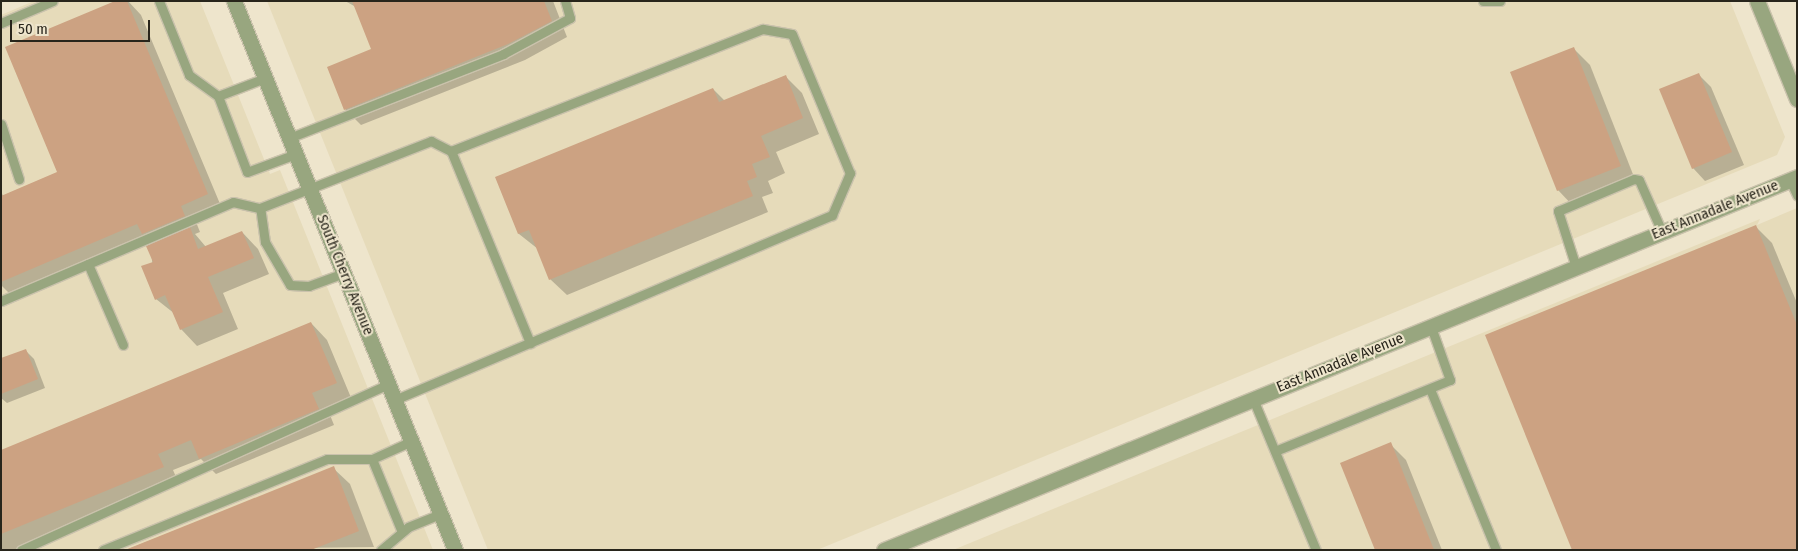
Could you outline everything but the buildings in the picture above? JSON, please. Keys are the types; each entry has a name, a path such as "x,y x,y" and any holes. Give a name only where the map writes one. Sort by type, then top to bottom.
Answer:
{"street":[{"name":"South Cherry Avenue","path":"234,1 455,550"},
{"path":"1756,1 1797,98"},
{"name":"East Annadale Avenue","path":"884,550 1794,178"}],"lane":[{"path":"1,23 54,1"},
{"path":"159,1 189,75 218,96 247,172 296,154"},
{"path":"290,138 512,50 570,18 565,1"},
{"path":"1482,1 1500,1"},
{"path":"395,400 832,214 850,173 792,34 763,28 451,151"},
{"path":"218,96 265,78"},
{"path":"1,124 19,179"},
{"path":"1,301 232,202 260,208 431,141 451,151 530,343"},
{"path":"1794,178 1797,195"},
{"path":"1576,267 1558,211 1634,179 1639,180 1662,232"},
{"path":"260,208 265,242 278,268 297,289 344,273"},
{"path":"88,264 123,345"},
{"path":"1275,451 1430,388 1452,377 1431,327"},
{"path":"21,550 389,384"},
{"path":"1430,388 1496,550"},
{"path":"1253,399 1316,550"},
{"path":"103,550 327,459 372,459 412,441"},
{"path":"372,459 402,532"},
{"path":"381,550 402,532 441,514"}],"shaded area":[{"path":"34,1 200,1 270,174 280,170 433,550 1,550 1,15"},
{"path":"267,1 1730,1 1785,137 1777,155 817,550 488,550"},
{"path":"1797,208 1797,550 953,550 1760,219 1757,225"}]}
